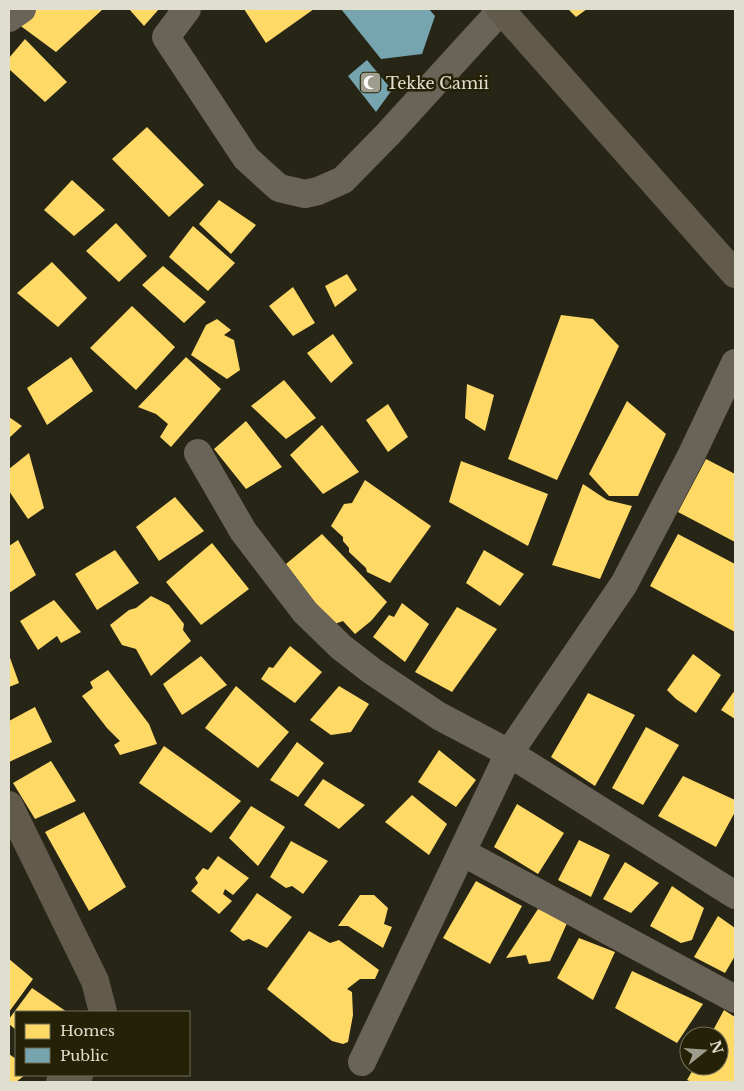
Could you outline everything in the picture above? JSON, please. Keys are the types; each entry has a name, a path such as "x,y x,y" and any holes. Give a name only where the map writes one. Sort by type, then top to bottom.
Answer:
{"street":[{"path":"9,18 22,9"},
{"path":"187,9 166,37 246,158 279,188 305,194 318,191 343,180 501,9 735,274"},
{"path":"362,1062 509,753 624,584 692,456 735,363"},
{"path":"198,453 243,531 305,612 341,647 372,671 439,716 509,753 735,895"},
{"path":"9,806 95,981 103,1011"},
{"path":"462,852 735,999"},
{"path":"60,1082 76,1076"}],"building: Homes":[{"path":"34,9 102,10 56,52 18,24"},
{"path":"129,9 159,9 144,26"},
{"path":"244,9 314,9 266,43"},
{"path":"568,9 587,9 576,17"},
{"path":"25,39 67,82 45,102 9,69 9,58"},
{"path":"147,127 204,185 169,217 112,159"},
{"path":"72,180 105,210 74,236 44,210"},
{"path":"219,200 256,225 231,254 199,224"},
{"path":"116,223 147,256 119,282 86,251"},
{"path":"193,226 235,263 208,291 169,257"},
{"path":"52,262 87,298 58,327 17,293"},
{"path":"163,266 206,302 184,323 142,285"},
{"path":"347,274 357,290 335,307 325,286"},
{"path":"293,287 315,323 293,336 269,306"},
{"path":"132,306 175,347 136,390 90,348"},
{"path":"561,315 593,319 619,346 557,480 508,459"},
{"path":"217,319 231,330 224,335 234,340 240,370 227,379 191,355 206,325"},
{"path":"333,334 353,363 331,383 307,353"},
{"path":"71,357 93,391 47,425 27,388"},
{"path":"186,357 221,389 171,447 160,437 168,424 156,414 138,407"},
{"path":"284,380 316,418 286,439 251,406"},
{"path":"467,384 494,395 485,431 465,418"},
{"path":"627,401 666,434 638,496 609,496 589,474"},
{"path":"388,404 408,437 388,452 366,420"},
{"path":"9,417 22,426 9,438"},
{"path":"246,421 282,467 246,489 214,449"},
{"path":"322,425 359,472 323,494 290,455"},
{"path":"29,453 44,508 28,519 9,491 9,469"},
{"path":"706,459 735,474 735,542 678,512"},
{"path":"461,461 548,494 528,546 449,502"},
{"path":"365,480 431,526 390,583 367,572 366,568 349,552 343,537 331,526 344,504 352,503"},
{"path":"583,484 607,500 632,506 600,579 552,565"},
{"path":"175,497 204,531 159,561 136,527"},
{"path":"322,534 387,602 371,621 355,634 343,621 332,625 286,564"},
{"path":"678,534 735,564 735,632 650,586"},
{"path":"18,540 36,575 9,593 9,546"},
{"path":"212,543 249,589 201,625 166,582"},
{"path":"115,550 139,583 97,610 75,574"},
{"path":"484,550 524,574 500,606 466,583"},
{"path":"151,596 169,605 184,624 183,630 191,641 151,676 136,649 122,645 110,625"},
{"path":"54,600 81,632 61,643 57,636 38,650 20,621"},
{"path":"402,603 429,624 405,662 373,637 389,615 394,617"},
{"path":"457,607 497,629 452,692 415,672"},
{"path":"290,646 322,672 295,703 261,679 269,667 273,668"},
{"path":"693,654 721,675 696,713 667,690"},
{"path":"9,655 19,683 9,687"},
{"path":"201,656 227,685 182,715 163,684"},
{"path":"108,670 149,724 157,744 120,755 114,745 120,741 107,728 82,696 93,688 90,682"},
{"path":"236,686 289,732 258,768 205,728"},
{"path":"339,686 369,704 351,732 331,735 310,720"},
{"path":"735,690 735,719 721,710"},
{"path":"588,693 635,715 595,786 551,757"},
{"path":"35,707 52,742 9,762 9,721"},
{"path":"646,727 679,745 643,805 612,788"},
{"path":"297,742 324,763 298,797 270,780"},
{"path":"164,746 241,801 211,833 139,783"},
{"path":"439,750 476,780 456,807 418,782"},
{"path":"51,761 76,801 35,819 13,783"},
{"path":"683,776 735,800 735,812 716,847 658,816"},
{"path":"323,779 365,805 339,829 304,805"},
{"path":"412,795 447,824 429,855 385,822"},
{"path":"517,804 564,833 538,874 494,847"},
{"path":"251,806 285,827 258,866 229,838"},
{"path":"84,812 126,887 89,911 45,832"},
{"path":"579,840 610,855 591,897 558,880"},
{"path":"291,841 328,861 303,894 292,886 286,888 270,877"},
{"path":"218,856 249,878 233,895 225,889 223,894 232,901 219,914 191,891 198,883 195,878 203,868 208,870"},
{"path":"625,862 659,883 631,913 603,899"},
{"path":"476,881 522,906 490,964 443,938"},
{"path":"672,886 704,908 692,940 681,943 650,926"},
{"path":"257,893 292,917 267,948 249,939 243,941 230,931"},
{"path":"360,895 374,895 388,908 384,924 392,927 383,948 348,926 338,926"},
{"path":"538,909 568,921 550,961 529,964 526,955 506,958"},
{"path":"718,916 735,928 735,956 725,973 694,957"},
{"path":"309,931 330,943 339,940 379,970 375,979 360,979 347,989 352,992 353,1015 348,1042 343,1044 332,1041 267,989"},
{"path":"579,938 615,952 593,1000 557,978"},
{"path":"9,959 33,979 9,1012"},
{"path":"632,971 703,1004 688,1026 679,1026 679,1040 677,1043 615,1008"},
{"path":"32,988 66,1011 15,1011 15,1029 9,1024 9,1019"},
{"path":"724,1010 735,1017 734,1082 692,1082 687,1080 689,1076 729,1076 729,1026 715,1026"},
{"path":"9,1054 15,1058 15,1076 24,1076 16,1082 9,1082"}],"building: Public":[{"path":"341,9 429,9 435,16 422,54 381,59"},
{"name":"Tekke Camii","path":"367,60 392,90 376,112 348,76"}],"place":[{"name":"Tekke Camii","path":"370,83"}]}
